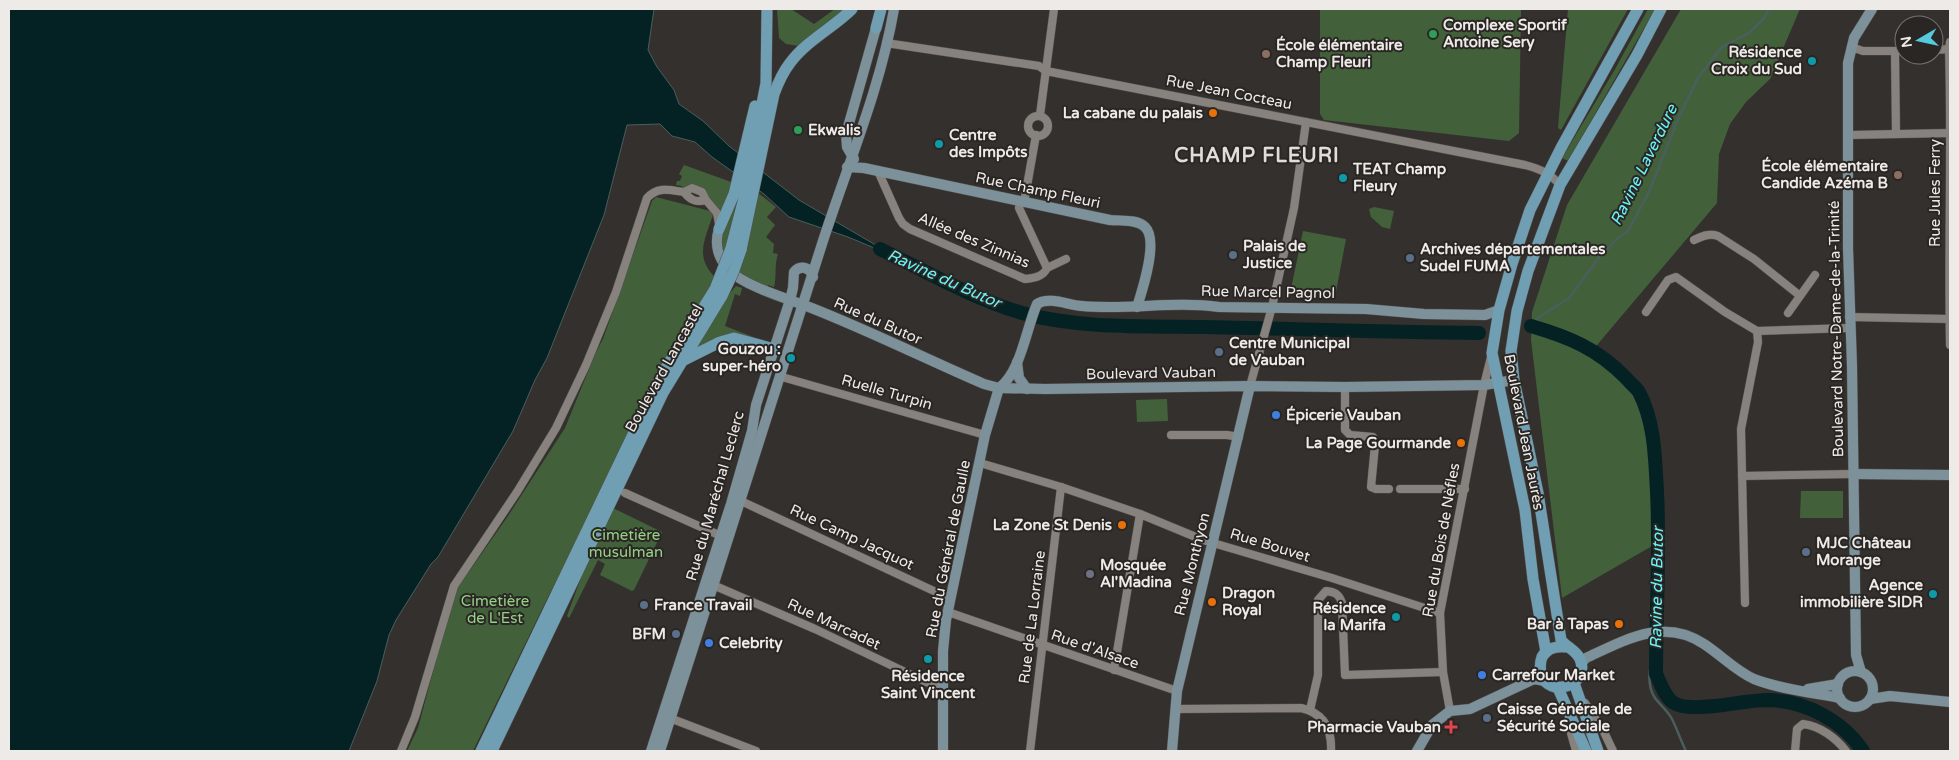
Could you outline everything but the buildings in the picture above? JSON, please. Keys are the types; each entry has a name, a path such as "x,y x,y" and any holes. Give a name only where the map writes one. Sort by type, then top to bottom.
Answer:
{"main road":[{"path":"719,229 759,126 758,90 768,23 767,9"},
{"name":"Boulevard Lancastel","path":"736,249 743,202 759,126 781,77 790,62 802,50 852,9"},
{"path":"876,28 881,9"},
{"name":"Boulevard Jean Jaurès","path":"1546,652 1533,579 1525,510 1492,353 1499,310 1530,210 1547,173 1638,9"},
{"name":"Boulevard Jean Jaurès","path":"1566,647 1561,640 1538,493 1514,380 1511,351 1516,316 1528,271 1560,185 1637,55 1661,9"},
{"name":"Boulevard Lancastel","path":"492,751 650,420 718,292 736,249 754,193 759,126"},
{"name":"Boulevard Lancastel","path":"481,751 662,374 718,292"},
{"path":"1499,310 1507,313 1508,316 1506,341 1511,351"},
{"path":"683,361 720,342 734,338 774,349"},
{"path":"1555,647 1566,647 1582,659 1581,672 1574,683 1558,688 1540,680 1542,675 1540,664 1546,652 1555,647"},
{"path":"1574,683 1598,751"},
{"path":"1558,688 1586,751"}],"street":[{"name":"Rue du Maréchal Leclerc","path":"651,751 667,717 782,377 789,349 847,167 878,78 894,9"},
{"path":"1040,116 1054,9"},
{"name":"Boulevard Notre-Dame-de-la-Trinité","path":"1861,672 1856,655 1854,474 1848,248 1848,63 1854,38 1872,9"},
{"path":"852,156 847,147 846,134 876,28"},
{"name":"Rue Jean Cocteau","path":"886,43 1039,66 1046,71 1540,169 1552,176 1560,185"},
{"path":"1852,47 1863,52 1894,52"},
{"name":"Rue Jules Ferry","path":"1950,47 1950,345"},
{"path":"1895,65 1896,134"},
{"path":"1035,116 1040,116 1046,119 1048,126 1044,134 1036,135 1030,131 1029,123 1035,116"},
{"path":"1250,386 1271,310 1294,208 1306,122"},
{"path":"1849,135 1950,133"},
{"path":"1022,203 1036,135"},
{"name":"Rue Champ Fleuri","path":"852,156 864,168"},
{"name":"Rue Champ Fleuri","path":"847,167 864,168 1022,203 1110,220 1138,222 1148,231 1150,251 1137,308"},
{"name":"Allée des Zinnias","path":"878,172 903,224 910,229 1025,279 1041,276 1047,268 1019,208 1022,203"},
{"path":"401,751 415,717 454,586 517,492 556,428 586,365 616,292 647,198 658,190 665,189 684,192 692,188 702,192 706,200 718,213 719,229"},
{"name":"Rue du Butor","path":"719,229 716,238 722,261 730,272 745,282 803,305 984,384 998,388"},
{"path":"1694,240 1704,235 1712,234 1718,236 1754,259 1800,295"},
{"path":"1047,268 1066,259"},
{"name":"Rue du Maréchal Leclerc","path":"660,751 667,717 752,431 756,405 794,288 794,272 797,269 808,269 813,277"},
{"path":"1788,313 1815,275"},
{"path":"1646,312 1668,280 1676,277 1725,312 1757,331 1850,328"},
{"path":"1142,288 1149,307"},
{"name":"Rue Marcel Pagnol","path":"1037,304 1047,300 1082,306 1137,308 1202,304 1219,307 1271,310 1366,309 1424,314 1485,315 1499,310"},
{"name":"Rue du Général de Gaulle","path":"943,751 943,645 948,612 985,434 998,388 1004,384 1017,361 1037,304"},
{"path":"1849,317 1950,319"},
{"path":"1745,603 1741,429 1758,342 1757,331"},
{"path":"774,349 789,349"},
{"name":"Rue du Bois de Nèfles","path":"1450,711 1443,672 1440,612 1484,385 1492,353"},
{"path":"1017,361 1019,378 1027,388"},
{"name":"Ruelle Turpin","path":"782,377 985,434"},
{"name":"Boulevard Vauban","path":"998,388 1484,385 1514,380"},
{"name":"Rue Monthyon","path":"1172,751 1177,691 1250,386"},
{"path":"1345,387 1345,430 1350,435 1373,438 1375,445 1371,487 1389,489"},
{"path":"1171,435 1227,434 1239,436"},
{"name":"Rue Bouvet","path":"980,463 1061,487 1140,514 1213,543 1440,612"},
{"path":"1742,476 1950,475"},
{"name":"Rue de La Lorraine","path":"1030,751 1061,487"},
{"path":"1400,489 1465,489"},
{"path":"625,493 721,536"},
{"name":"Rue Camp Jacquot","path":"741,501 951,599"},
{"path":"1114,670 1140,514"},
{"name":"Rue Marcadet","path":"713,585 815,629 943,690"},
{"path":"1310,710 1318,675 1318,600 1326,591 1334,592 1340,597 1342,603 1345,675 1443,672"},
{"name":"Rue d'Alsace","path":"948,612 1177,691"},
{"path":"1582,659 1643,634 1670,631 1689,636 1703,643 1753,678 1840,698"},
{"name":"Boulevard Notre-Dame-de-la-Trinité","path":"1849,672 1856,655"},
{"path":"1890,696 1873,686 1869,677 1861,672 1849,672 1840,679 1838,684 1840,698 1848,705 1853,706 1863,705 1870,699 1890,696 1950,702"},
{"path":"1417,751 1432,725 1450,711 1470,709 1540,680"},
{"path":"1574,683 1604,732 1613,751"},
{"path":"1802,690 1838,684"},
{"path":"1870,699 1873,686"},
{"path":"1176,709 1302,708 1310,710 1319,715 1330,731 1331,751"},
{"path":"667,717 756,751"},
{"path":"1572,721 1571,733 1576,751"},
{"path":"1795,751 1797,729 1803,724 1815,727 1831,736 1846,751"}],"green space":[{"path":"777,9 791,9 814,24 835,9 845,9 799,46 786,44 779,38"},
{"path":"1320,9 1521,9 1519,133 1509,141 1324,120 1320,114"},
{"path":"1568,9 1628,9 1561,130 1558,128"},
{"path":"1648,9 1655,9 1568,161 1562,158 1614,71"},
{"path":"1681,9 1800,9 1770,79 1746,102 1730,124 1719,154 1717,203 1592,351 1628,379 1638,391 1645,406 1651,424 1654,444 1658,485 1659,542 1562,598 1531,340 1532,312 1567,205"},
{"path":"684,165 734,183 720,213 702,189 689,185 683,189 682,186 676,185 682,176 679,174"},
{"path":"758,193 776,207 767,217 775,225 766,237 774,244 773,253 778,254 774,287 768,285 767,287 738,272"},
{"name":"Cimetière de L'Est","path":"656,197 714,212 705,238 703,254 709,270 716,278 548,597 473,751 407,751 418,728 454,593 508,516 565,428 603,339 652,201"},
{"path":"735,204 739,204 725,257 722,236"},
{"path":"1374,207 1394,211 1390,229 1382,227 1371,217 1369,209"},
{"path":"1303,231 1346,239 1336,292 1291,289"},
{"path":"736,286 742,288 740,296 735,294 725,326 761,340 734,333 693,352 725,299"},
{"path":"1167,399 1168,421 1137,422 1136,400"},
{"path":"1801,491 1843,491 1843,518 1800,518"},
{"name":"Cimetière musulman","path":"613,508 662,532 634,590 632,591 600,575 605,564 598,560 569,618 567,616 586,564"}],"water":[{"path":"9,9 654,9 648,50 657,67 674,90 679,104 703,121 729,146 799,200 896,257 848,237 789,217 764,194 712,157 695,142 672,136 660,124 627,125 604,215 547,358 535,380 513,431 438,557 431,564 396,620 389,635 377,681 349,751 9,751"}],"waterway":[{"name":"Ravine Laverdure","path":"1531,326 1539,317 1569,298 1598,259 1618,238 1628,231 1649,192 1678,119 1698,78 1722,47 1749,33 1764,18 1769,9"},
{"name":"Ravine du Butor","path":"880,249 985,300 1022,313 1067,322 1137,326 1479,333"},
{"name":"Ravine du Butor","path":"1531,326 1582,345 1605,359 1636,388 1644,404 1651,428 1656,466 1658,515 1656,674 1663,690 1671,701 1688,707 1769,700 1796,704 1834,722 1855,740 1863,751"},
{"path":"1656,649 1650,667 1650,686 1655,698 1672,719 1686,751"}],"place":[{"name":"Complexe Sportif Antoine Sery","path":"1433,34"},
{"name":"École élémentaire Champ Fleuri","path":"1266,54"},
{"name":"Résidence Croix du Sud","path":"1812,61"},
{"name":"La cabane du palais","path":"1213,113"},
{"name":"Ekwalis","path":"798,130"},
{"name":"Centre des Impôts","path":"939,144"},
{"name":"École élémentaire Candide Azéma B","path":"1898,175"},
{"name":"TEAT Champ Fleury","path":"1343,178"},
{"name":"Palais de Justice","path":"1233,255"},
{"name":"Archives départementales Sudel FUMA","path":"1410,258"},
{"name":"Centre Municipal de Vauban","path":"1219,352"},
{"name":"Gouzou : super-héro","path":"791,358"},
{"name":"Épicerie Vauban","path":"1276,415"},
{"name":"La Page Gourmande","path":"1461,443"},
{"name":"La Zone St Denis","path":"1122,525"},
{"name":"MJC Château Morange","path":"1806,552"},
{"name":"Mosquée Al'Madina","path":"1090,574"},
{"name":"Agence immobilière SIDR","path":"1933,594"},
{"name":"Dragon Royal","path":"1212,602"},
{"name":"France Travail","path":"644,605"},
{"name":"Résidence la Marifa","path":"1396,617"},
{"name":"Bar à Tapas","path":"1619,624"},
{"name":"BFM","path":"676,634"},
{"name":"Celebrity","path":"709,643"},
{"name":"Résidence Saint Vincent","path":"928,659"},
{"name":"Carrefour Market","path":"1482,675"},
{"name":"Caisse Générale de Sécurité Sociale","path":"1487,718"},
{"name":"Pharmacie Vauban","path":"1451,727"}],"district":[{"name":"CHAMP FLEURI","path":"1257,156"}]}
